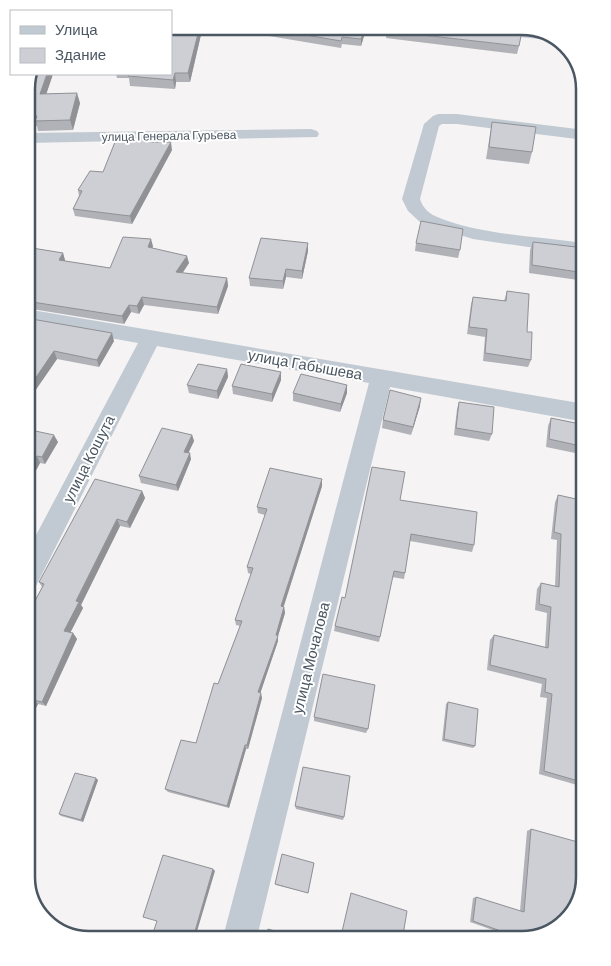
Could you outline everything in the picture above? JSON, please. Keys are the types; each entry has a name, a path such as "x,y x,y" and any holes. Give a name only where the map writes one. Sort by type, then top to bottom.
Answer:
{"street":[{"path":"576,134 438,118 432,124 411,199 414,208 427,219 473,233 576,248"},
{"name":"улица Генерала Гурьева","path":"35,138 311,134"},
{"name":"улица Габышева","path":"35,318 576,411"},
{"name":"улица Кошута","path":"35,563 151,338"},
{"name":"улица Мочалова","path":"242,931 381,378"}],"building":[{"path":"172,35 198,35 188,73 175,73 173,80 128,76 172,75"},
{"path":"305,35 363,35 361,39 342,37 341,41"},
{"path":"422,35 521,35 519,46"},
{"path":"37,75 47,75 40,94 77,93 70,120 35,121 37,116 35,116 35,86"},
{"path":"492,122 536,127 532,152 489,147"},
{"path":"117,137 151,138 150,142 171,142 130,216 73,209 82,191 78,190 90,171 103,172"},
{"path":"421,221 463,229 460,250 416,243"},
{"path":"123,237 151,239 148,247 187,256 176,272 227,278 217,307 142,297 137,306 129,305 122,316 35,302 35,248 63,253 59,260 110,268"},
{"path":"261,238 308,243 302,271 286,269 283,281 249,278"},
{"path":"533,242 576,247 576,272 532,265"},
{"path":"507,291 529,294 527,332 532,332 531,360 485,353 487,329 469,327 473,297 506,301"},
{"path":"35,320 112,333 97,360 54,351 35,379"},
{"path":"198,364 227,369 217,391 187,385"},
{"path":"241,364 281,372 272,394 232,386"},
{"path":"301,374 347,385 341,404 293,393"},
{"path":"390,390 421,398 413,427 383,420"},
{"path":"459,402 494,407 492,434 456,428"},
{"path":"551,418 576,423 576,445 549,439"},
{"path":"162,428 192,435 184,452 190,453 176,485 139,476"},
{"path":"35,431 54,435 42,457 37,456 35,460"},
{"path":"372,467 405,472 400,500 477,512 474,545 411,534 405,573 394,571 380,637 335,626 342,597 345,598"},
{"path":"270,468 322,479 281,606 284,607 276,635 278,636 258,692 261,693 247,745 245,745 227,806 165,789 181,740 196,743 214,683 218,684 242,621 235,620 253,568 247,567 267,509 257,507"},
{"path":"95,479 142,491 127,522 117,519 76,601 79,602 64,631 73,633 42,702 35,700 35,601 44,584 39,582"},
{"path":"558,495 576,499 576,780 544,771 552,694 545,692 546,679 490,665 494,635 548,648 551,607 539,604 541,583 559,587 561,534 554,532"},
{"path":"323,674 375,685 368,729 314,717"},
{"path":"448,702 478,709 475,746 444,739"},
{"path":"303,767 350,776 344,817 295,806"},
{"path":"75,773 96,778 81,820 59,814"},
{"path":"531,829 576,842 576,884 569,904 558,918 529,931 501,931 473,921 476,897 524,912"},
{"path":"282,854 314,863 308,893 275,884"},
{"path":"163,855 213,869 195,931 154,931 157,921 143,917"},
{"path":"351,893 407,911 404,931 342,931"}]}
